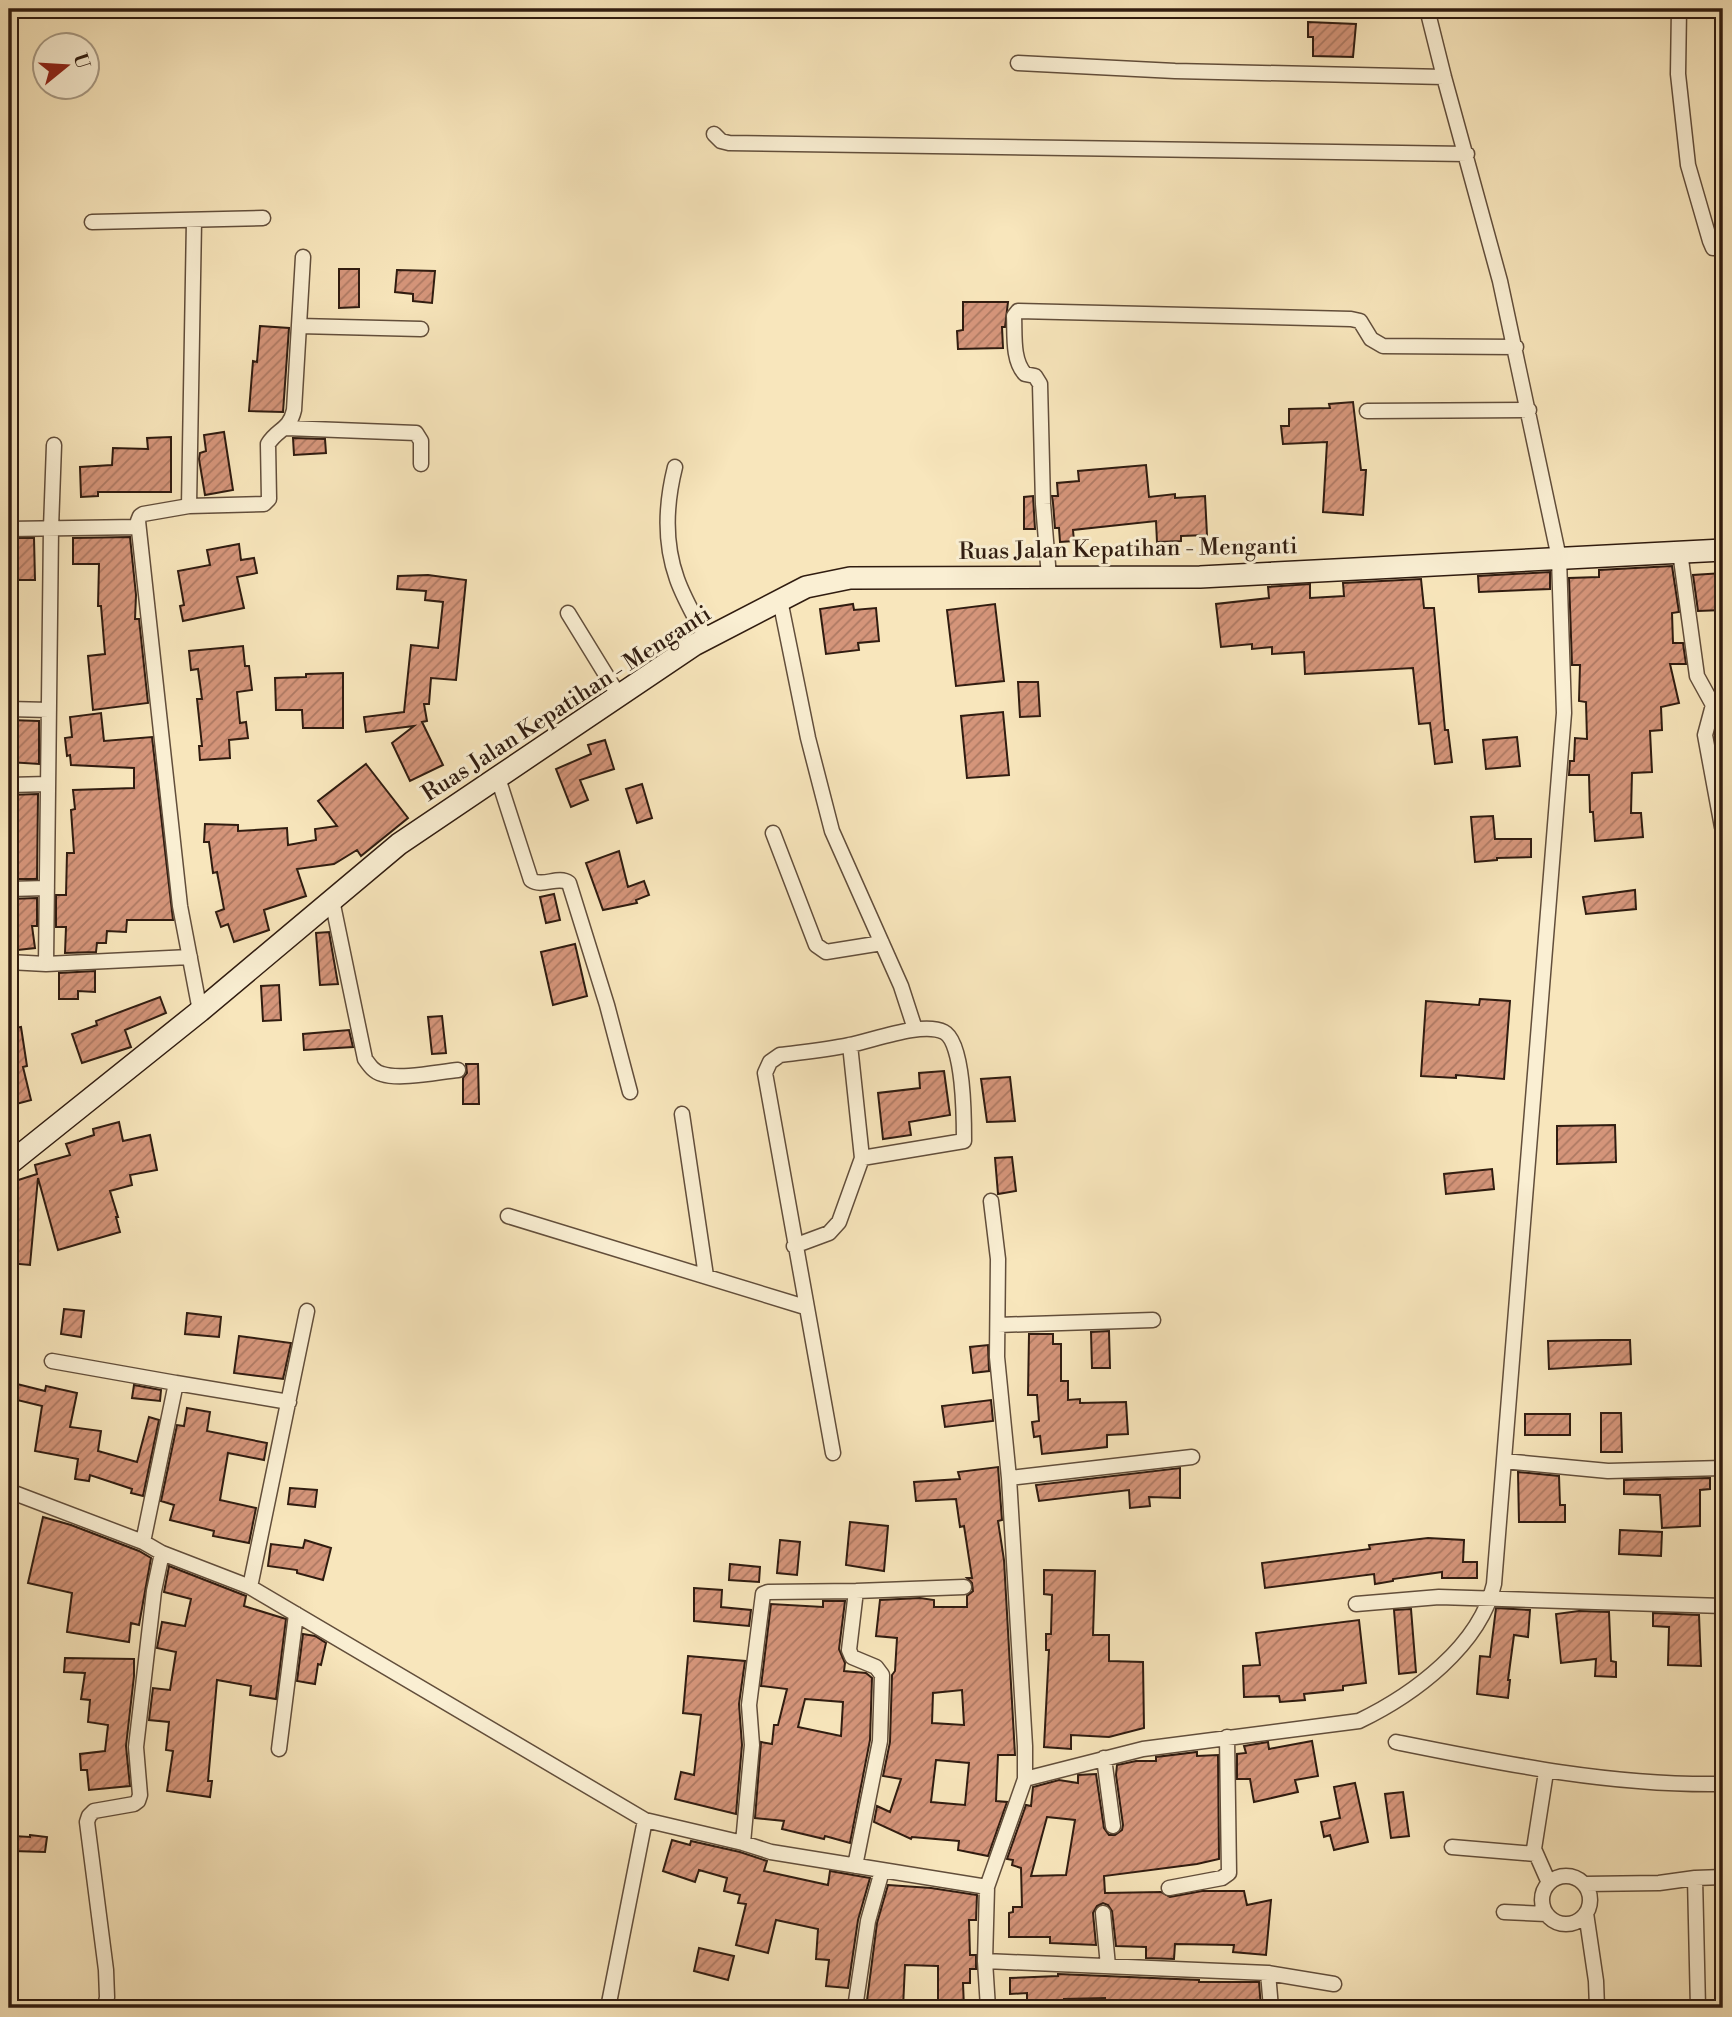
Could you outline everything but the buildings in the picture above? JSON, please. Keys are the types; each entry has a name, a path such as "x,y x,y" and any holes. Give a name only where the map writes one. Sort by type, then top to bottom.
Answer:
{"main road":[{"name":"Ruas Jalan Kepatihan - Menganti","path":"9,1164 200,1011 399,845 706,638 806,587 850,578 1200,577 1723,550"}],"street":[{"path":"1025,1779 1143,1749 1359,1721 1390,1706 1425,1681 1455,1651 1485,1612 1491,1598 1564,713 1559,558 1516,347 1427,9"},
{"path":"1679,9 1678,74 1688,165 1710,241 1713,248 1723,248"},
{"path":"1017,63 1175,71 1444,77"},
{"path":"714,134 721,141 729,143 1467,154"},
{"path":"92,222 262,218"},
{"path":"189,506 194,221"},
{"path":"200,1011 180,906 138,527 143,514 189,506 264,504 270,494 268,444 271,438 286,428 294,410 303,257"},
{"path":"1049,577 1043,504 1040,384 1035,376 1025,374 1019,364 1015,350 1014,316 1018,311 1352,319 1360,321 1371,339 1383,346 1516,347"},
{"path":"299,326 421,329"},
{"path":"1367,411 1529,410"},
{"path":"286,428 416,433 421,441 421,464"},
{"path":"46,964 54,445"},
{"path":"676,467 669,491 668,538 671,558 678,582 706,638"},
{"path":"9,529 138,527"},
{"path":"1680,552 1697,676 1713,705 1704,734 1721,827"},
{"path":"780,600 808,738 832,831 901,986 915,1029"},
{"path":"568,613 619,696"},
{"path":"9,709 49,710"},
{"path":"498,778 531,880 538,884 563,880 569,883 607,1005 630,1093"},
{"path":"9,785 48,784"},
{"path":"773,833 816,945 826,952 882,943"},
{"path":"9,889 47,888"},
{"path":"332,901 365,1059 374,1070 384,1075 458,1070"},
{"path":"9,962 46,964 190,957"},
{"path":"833,1453 765,1073 770,1062 780,1055 849,1045 915,1029 944,1032 957,1054 964,1140 862,1158"},
{"path":"794,1246 829,1233 839,1222 862,1158 849,1045"},
{"path":"682,1114 706,1276"},
{"path":"988,2008 985,1961 987,1887 1025,1779 1009,1478 997,1357 998,1259 991,1201"},
{"path":"508,1216 805,1307"},
{"path":"250,1587 307,1311"},
{"path":"998,1325 1153,1320"},
{"path":"52,1361 289,1402"},
{"path":"143,1542 176,1383"},
{"path":"1009,1478 1192,1457"},
{"path":"1504,1461 1608,1471 1723,1468"},
{"path":"9,1491 143,1542 162,1553 250,1587 645,1820 771,1852 987,1887"},
{"path":"104,2008 107,1997 106,1969 87,1822 94,1811 134,1804 140,1795 136,1747 154,1591 162,1553"},
{"path":"743,1843 752,1745 749,1705 763,1594 964,1587"},
{"path":"855,1866 880,1741 882,1675 876,1667 852,1657 849,1650 856,1591"},
{"path":"1356,1604 1439,1597 1723,1606"},
{"path":"279,1749 296,1615"},
{"path":"1170,1888 1222,1878 1229,1873 1227,1737"},
{"path":"1396,1742 1546,1772 1675,1785 1723,1784"},
{"path":"1104,1758 1113,1826"},
{"path":"1546,1772 1534,1844 1535,1854 1549,1883"},
{"path":"608,2008 645,1820"},
{"path":"1452,1847 1535,1854"},
{"path":"855,2008 868,1921 882,1871"},
{"path":"1504,1912 1546,1914 1560,1923 1580,1920 1590,1903 1585,1884 1567,1875 1557,1877 1549,1883 1542,1901 1546,1914"},
{"path":"1585,1884 1659,1883 1723,1877"},
{"path":"1695,1878 1698,2008"},
{"path":"1103,1913 1108,1966"},
{"path":"1586,1913 1596,1981 1597,2008"},
{"path":"985,1961 1268,1973 1334,1983"},
{"path":"1268,1973 1271,2008"}]}
